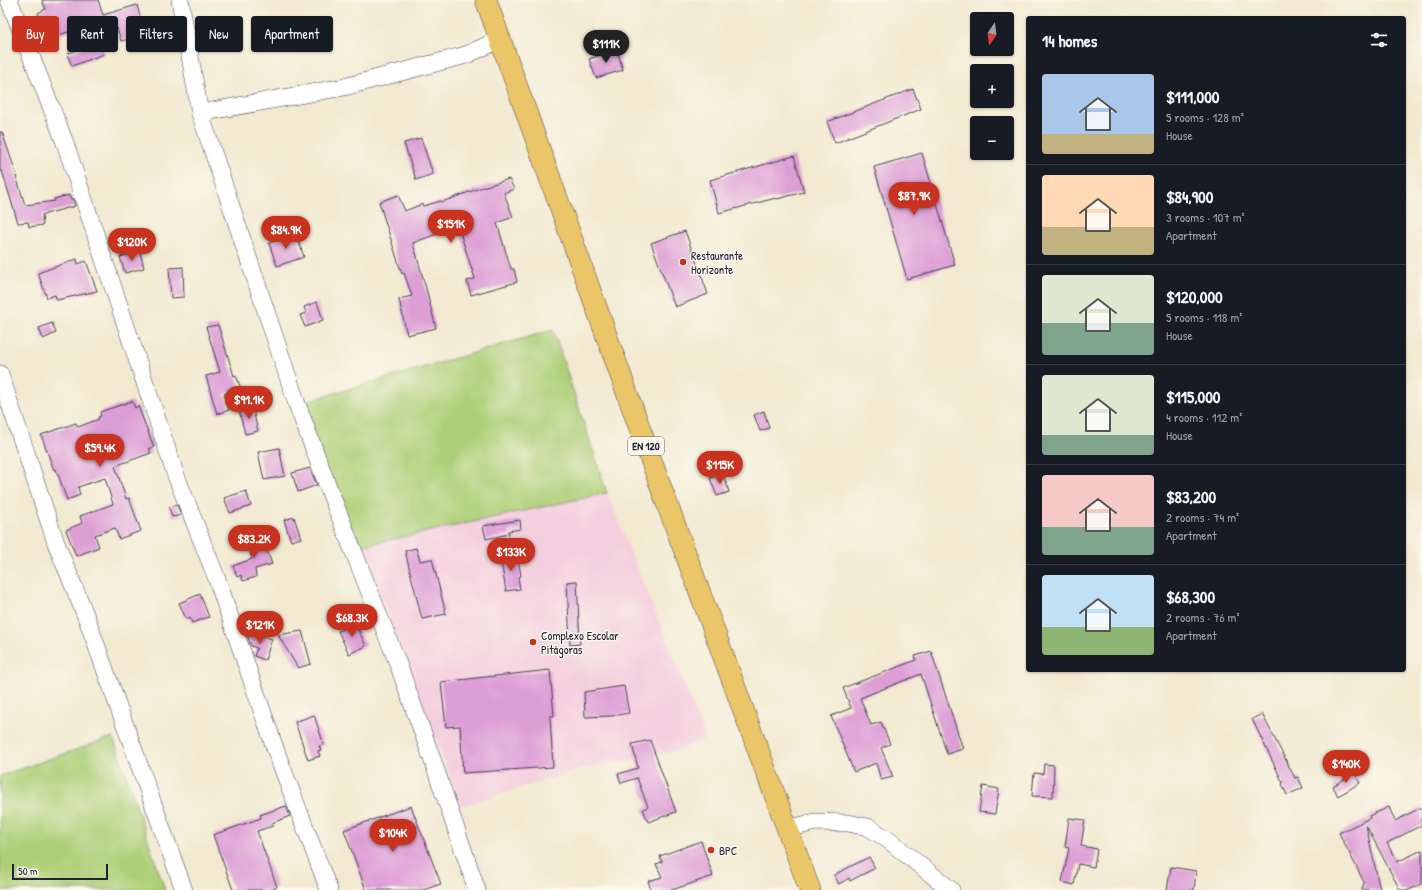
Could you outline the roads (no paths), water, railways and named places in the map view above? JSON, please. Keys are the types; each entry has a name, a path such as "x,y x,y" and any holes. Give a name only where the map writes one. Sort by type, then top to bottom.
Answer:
{"main road":[{"name":"EN 120","path":"486,0 659,482 810,890"}],"street":[{"path":"9,0 64,140 174,473 217,579 277,754 329,890"},
{"path":"180,0 200,113 297,404 399,668 477,890"},
{"path":"200,113 344,87 466,55 501,39"},
{"path":"0,374 56,542 87,619 184,890"},
{"path":"787,829 815,822 848,822 868,827 887,839 952,890"}],"place":[{"name":"Restaurante Horizonte","path":"683,262"},
{"name":"Complexo Escolar Pitágoras","path":"533,642"},
{"name":"BPC","path":"711,850"}]}
